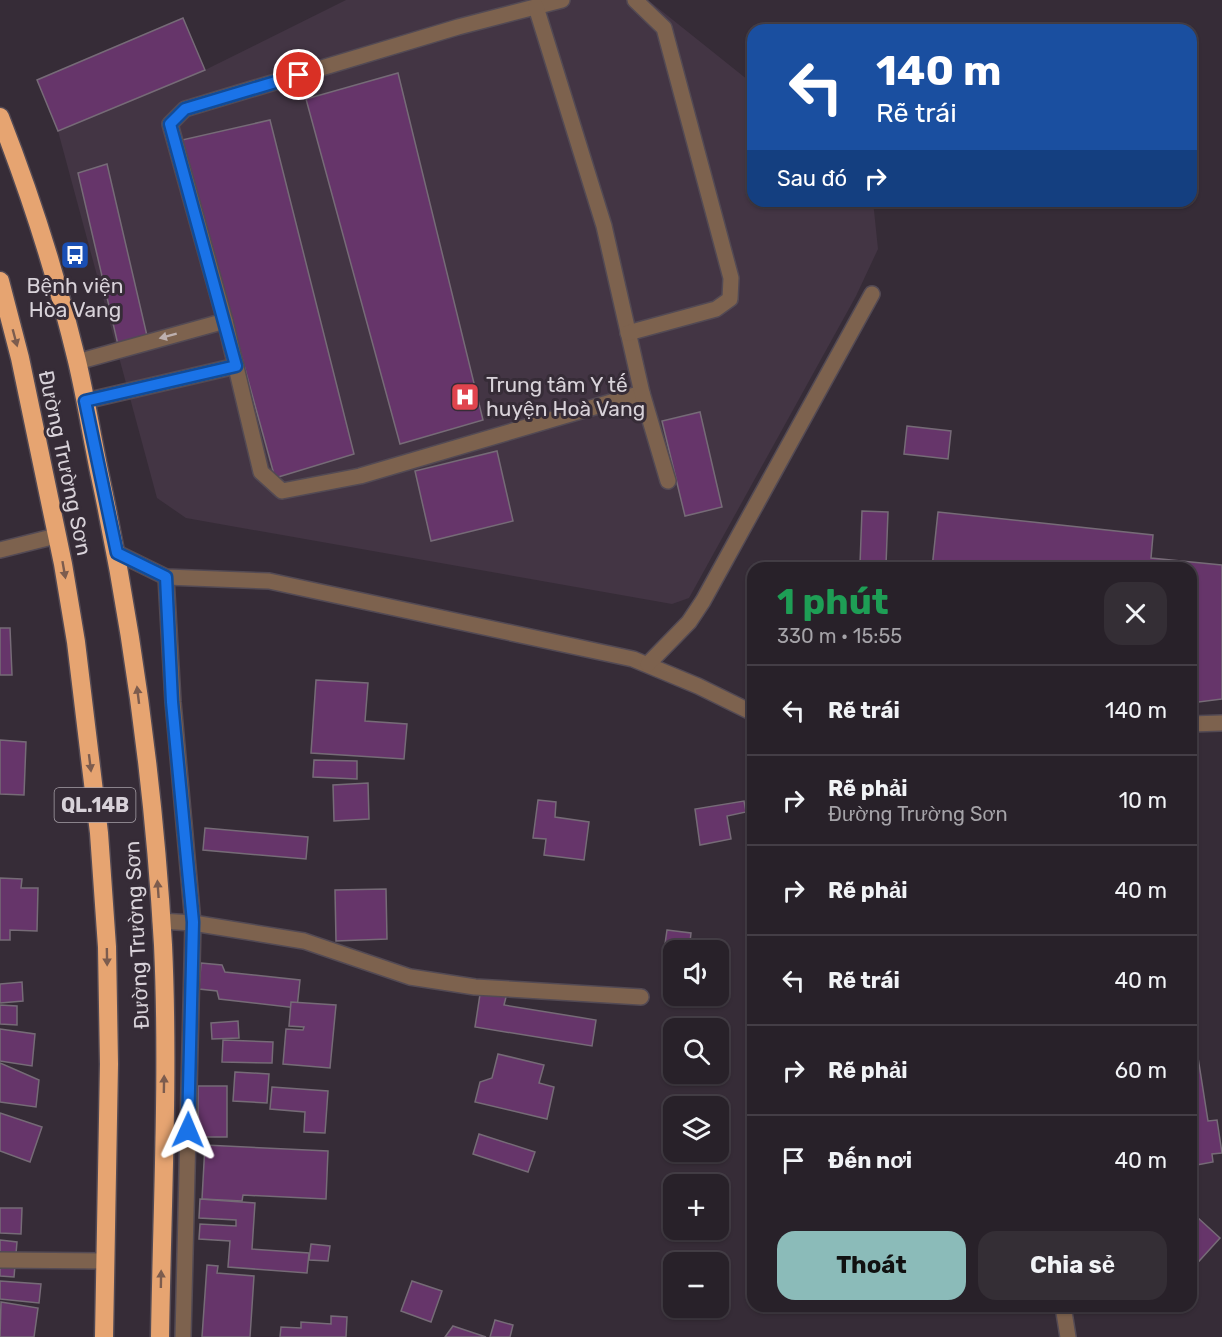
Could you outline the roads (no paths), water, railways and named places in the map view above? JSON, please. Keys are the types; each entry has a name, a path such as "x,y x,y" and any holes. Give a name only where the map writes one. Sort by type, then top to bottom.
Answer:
{"highway":[{"name":"Đường Trường Sơn","path":"0,117 14,151 57,285 77,362 117,553 131,634 153,816 160,921 165,1064 160,1337"},
{"name":"Đường Trường Sơn","path":"0,281 20,358 76,642 99,833 107,947 109,1064 104,1337"}],"street":[{"path":"562,0 185,109 170,124 225,321 261,472 282,491 360,476 642,393"},
{"path":"628,333 716,309 730,299 731,278 664,28 635,0"},
{"path":"536,7 604,226 642,393 668,481"},
{"path":"648,664 688,622 703,601 872,294"},
{"path":"77,362 225,321"},
{"path":"85,401 236,366"},
{"path":"0,550 56,536"},
{"path":"117,553 166,577 269,581 410,609 648,664 747,710"},
{"path":"166,577 172,702 193,922 183,1337"},
{"path":"1197,724 1222,723"},
{"path":"160,921 193,922 304,941 410,977 475,987 641,997"},
{"path":"0,1260 106,1261"},
{"path":"1064,1312 1068,1337"}],"place":[{"name":"Bệnh viện Hòa Vang","path":"75,255"},
{"name":"Trung tâm Y tế huyện Hoà Vang","path":"465,397"}]}
